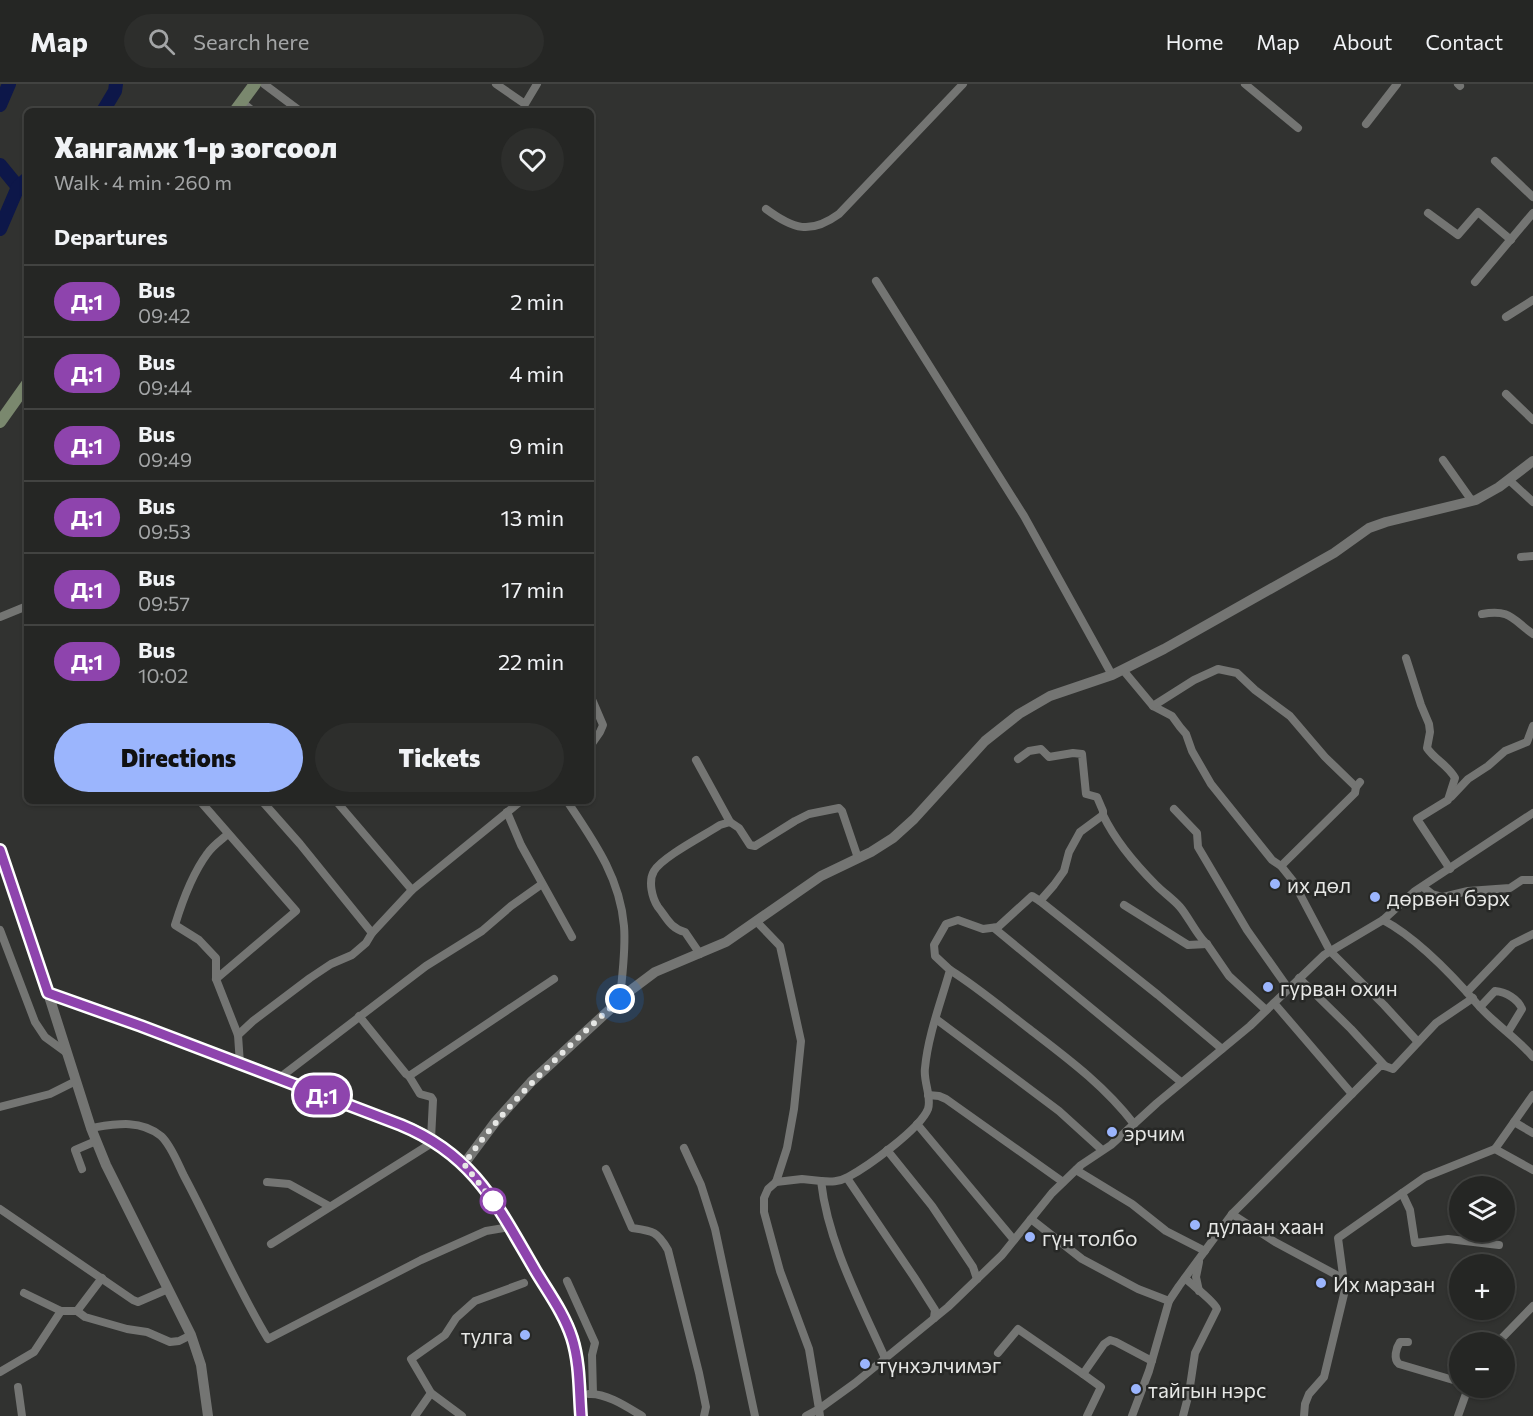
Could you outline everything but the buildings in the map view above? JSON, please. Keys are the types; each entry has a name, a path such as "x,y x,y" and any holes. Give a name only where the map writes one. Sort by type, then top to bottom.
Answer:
{"main road":[{"path":"239,107 255,84"},
{"path":"0,422 24,388"},
{"path":"0,850 48,993 401,1125 433,1140 464,1164 486,1191 510,1227 569,1330 577,1362 582,1416"}],"street":[{"path":"264,84 296,108"},
{"path":"496,84 525,104 537,84"},
{"path":"766,209 784,222 801,227 815,228 830,221 872,181 963,84"},
{"path":"1245,84 1298,128"},
{"path":"1366,124 1397,84"},
{"path":"1495,161 1533,197"},
{"path":"1428,213 1458,235 1478,212 1511,240"},
{"path":"1475,282 1533,213"},
{"path":"876,281 1024,516 1112,675"},
{"path":"1506,317 1533,300"},
{"path":"1506,394 1533,420"},
{"path":"1443,460 1472,501"},
{"path":"464,1164 510,1104 620,999 656,972 726,942 821,876 883,845 904,829 985,741 1003,725 1050,696 1112,675 1164,649 1334,554 1369,528 1472,501 1491,493 1533,461"},
{"path":"1509,480 1533,502"},
{"path":"1521,556 1533,556"},
{"path":"0,617 24,607"},
{"path":"1482,614 1500,611 1510,615 1533,634"},
{"path":"1406,658 1429,724 1427,748 1432,756 1451,770 1455,778 1448,800"},
{"path":"1153,706 1194,680 1218,669 1237,673 1255,690 1290,716 1325,758 1358,785 1354,793 1281,866"},
{"path":"1123,670 1153,706 1172,716 1186,734 1192,751 1211,784 1272,860 1281,866 1293,881 1330,951 1418,1042"},
{"path":"594,704 603,725 594,740"},
{"path":"1450,869 1417,819 1448,800 1468,779 1505,751 1527,742 1533,726"},
{"path":"1018,759 1029,751 1041,749 1049,757 1073,753 1082,754 1086,794 1097,797 1114,838 1156,885 1182,908 1229,976 1266,1010"},
{"path":"696,760 730,822 739,828 750,845 755,846 809,814 838,808 842,811 858,858"},
{"path":"203,804 296,911 216,979"},
{"path":"265,804 372,933"},
{"path":"339,804 412,890"},
{"path":"238,1035 310,978 331,964 352,955 366,943 372,933 412,890 517,804"},
{"path":"569,804 600,853 615,884 624,931 620,999"},
{"path":"1174,809 1197,833 1197,847 1247,930 1288,988"},
{"path":"507,812 521,845 572,937"},
{"path":"806,1416 820,1412 934,1318 1002,1255 1063,1182 1111,1145 1181,1082 1222,1049 1330,951 1383,920 1415,891 1533,813"},
{"path":"1040,901 1064,871 1069,852 1080,832 1103,816"},
{"path":"700,954 684,932 675,929 654,901 651,885 652,873 660,864 720,825 730,822"},
{"path":"228,834 208,852 196,872 184,897 175,925 199,940 216,958 216,979 238,1035 240,1064"},
{"path":"1423,887 1432,894 1443,897 1468,891 1510,888 1522,880 1533,880"},
{"path":"278,1078 426,966 482,931 542,885"},
{"path":"1134,1124 1115,1100 1070,1060 974,985 950,970 935,956 934,945 946,924 958,920 983,929 998,927 1032,896 1158,995 1222,1049"},
{"path":"1124,905 1188,945 1207,944"},
{"path":"1383,920 1402,930 1533,1057"},
{"path":"757,922 780,946 801,1041 791,1127 776,1182 768,1189 764,1198 766,1223 780,1271 809,1349 820,1412"},
{"path":"994,928 1181,1082"},
{"path":"0,930 35,1022 45,1036 67,1053"},
{"path":"1299,978 1385,1066 1393,1069 1436,1023 1470,995 1513,944 1533,934"},
{"path":"776,1182 802,1179 835,1182 847,1178 887,1150 917,1124 929,1107 925,1067 950,970"},
{"path":"409,1076 554,980"},
{"path":"1480,1007 1495,991 1510,995 1522,1009 1508,1032"},
{"path":"48,993 96,1141 116,1186 191,1335 201,1365 208,1416"},
{"path":"1274,1003 1352,1094"},
{"path":"271,1244 433,1140 433,1100 431,1097 420,1094 409,1076 359,1016"},
{"path":"936,1019 1059,1111 1102,1150"},
{"path":"1132,1416 1152,1361 1169,1301 1185,1278 1232,1214 1380,1066 1385,1066"},
{"path":"0,1107 50,1094 76,1081"},
{"path":"928,1095 945,1099 1063,1182"},
{"path":"1304,1416 1309,1394 1324,1377 1345,1290 1338,1238 1425,1177 1496,1149 1533,1095"},
{"path":"1514,1122 1533,1132"},
{"path":"91,1128 132,1123 162,1137 201,1207 252,1312 268,1339 421,1260 486,1232 510,1227"},
{"path":"917,1124 1014,1240"},
{"path":"82,1169 75,1150 96,1141"},
{"path":"684,1148 701,1185 715,1229 755,1416"},
{"path":"1496,1149 1533,1170"},
{"path":"887,1150 932,1206 973,1267 977,1279"},
{"path":"606,1169 632,1228 654,1232 662,1238 668,1250 699,1372 706,1407 704,1416"},
{"path":"1076,1170 1132,1204 1166,1231 1202,1255"},
{"path":"847,1178 935,1310 934,1318"},
{"path":"821,1181 827,1212 841,1258 885,1358"},
{"path":"267,1182 289,1184 329,1206"},
{"path":"1402,1193 1410,1210 1415,1243 1448,1239 1499,1245"},
{"path":"0,1209 138,1302 168,1289"},
{"path":"1232,1214 1275,1242 1344,1279"},
{"path":"1031,1219 1064,1247 1095,1267 1138,1289 1169,1301"},
{"path":"1200,1293 1196,1277 1202,1255"},
{"path":"77,1311 102,1278"},
{"path":"1183,1416 1195,1353 1217,1309 1215,1303 1200,1293 1185,1278"},
{"path":"567,1281 595,1343 592,1354 593,1394"},
{"path":"462,1416 431,1393 411,1359 445,1335 456,1318 476,1301 524,1283"},
{"path":"24,1293 61,1311 77,1311 85,1317 147,1332 170,1342 179,1341 191,1335"},
{"path":"1508,1332 1533,1306"},
{"path":"0,1372 34,1352 61,1311"},
{"path":"998,1353 1018,1329 1083,1374 1101,1387 1087,1416"},
{"path":"1083,1374 1104,1344 1110,1340 1152,1361"},
{"path":"1408,1342 1400,1342 1398,1345 1395,1357 1399,1364 1449,1379"},
{"path":"18,1387 22,1416"},
{"path":"415,1416 431,1393"},
{"path":"580,1396 593,1394 611,1400 642,1416"},
{"path":"1458,1416 1464,1398"}],"waterway":[{"path":"0,105 9,84"},
{"path":"105,108 115,91 116,84"},
{"path":"0,165 18,187"},
{"path":"0,229 18,187 24,182"}],"bus line":[{"name":"Д:1","path":"0,850 48,993 141,1026 423,1134 464,1164 499,1209 563,1317 573,1339 581,1416"}],"place":[{"name":"их дөл","path":"1275,884"},
{"name":"дөрвөн бэрх","path":"1375,897"},
{"name":"гурван охин","path":"1268,987"},
{"name":"эрчим","path":"1112,1132"},
{"name":"дулаан хаан","path":"1195,1225"},
{"name":"гүн толбо","path":"1030,1237"},
{"name":"Их марзан","path":"1321,1283"},
{"name":"тулга","path":"525,1335"},
{"name":"түнхэлчимэг","path":"865,1364"},
{"name":"тайгын нэрс","path":"1136,1389"}],"route":[{"path":"493,1201 499,1209 464,1164 510,1104 620,999"}]}
